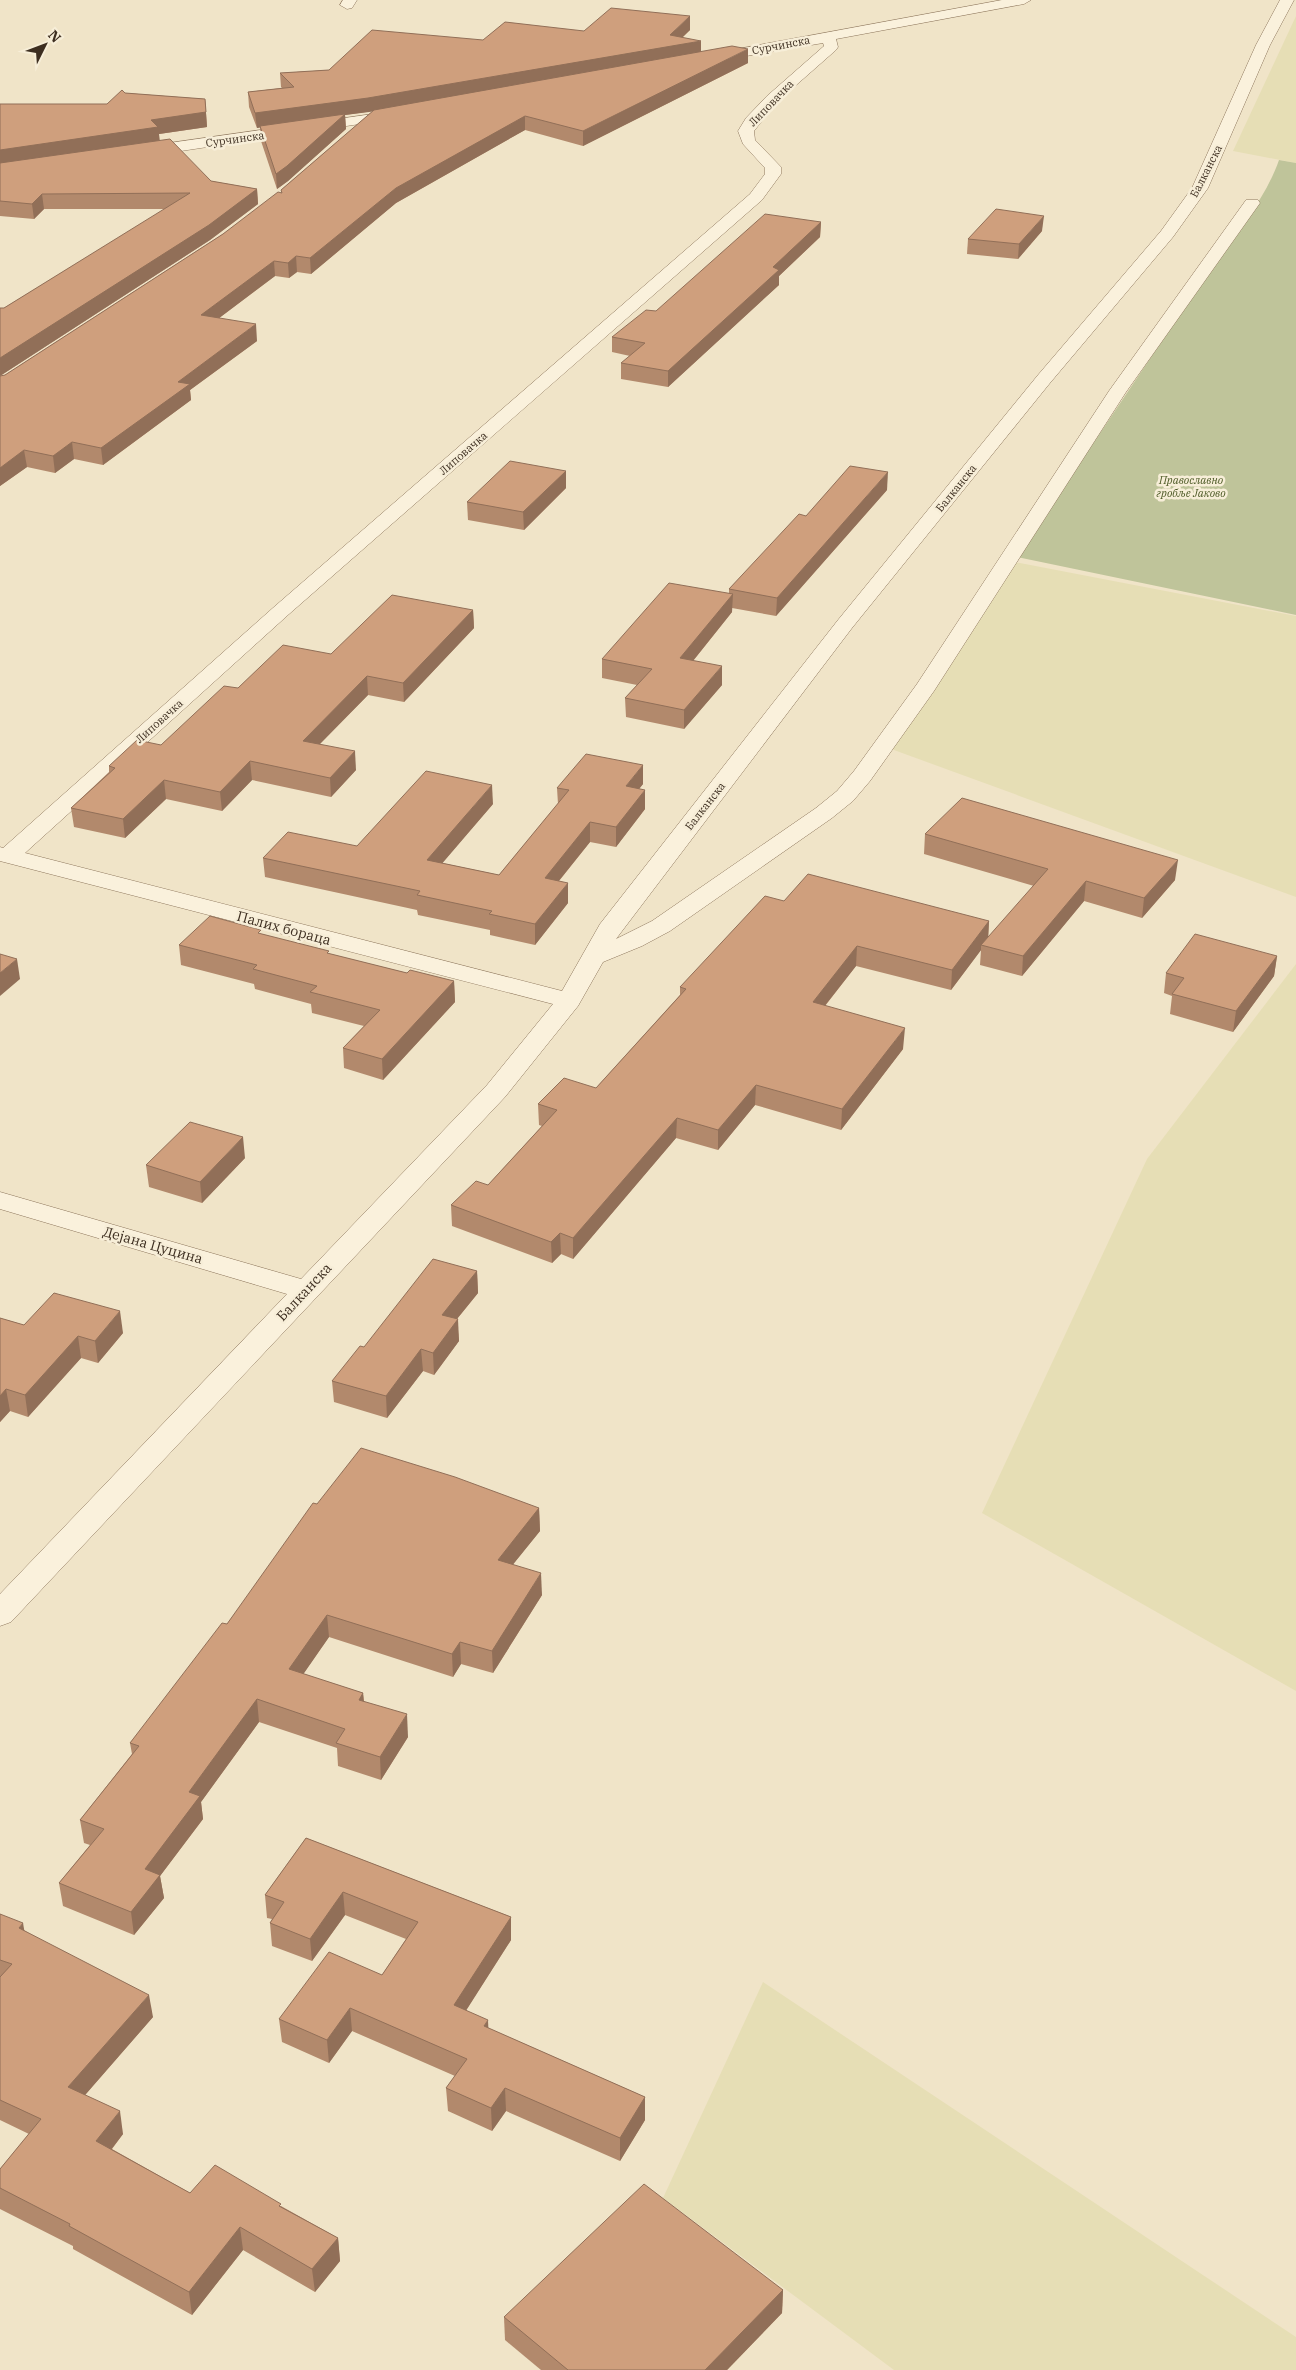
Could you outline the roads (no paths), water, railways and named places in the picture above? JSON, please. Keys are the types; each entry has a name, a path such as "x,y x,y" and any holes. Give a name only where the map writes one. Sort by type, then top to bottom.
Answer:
{"street":[{"name":"Сурчинска","path":"696,61 1024,0"},
{"name":"Балканска","path":"0,1614 496,1091 568,1001 609,929 774,718 844,624 1044,379 1167,234 1200,188 1263,46 1287,0"},
{"name":"Липовачка","path":"4,855 281,610 756,197 773,174 773,166 746,138 746,131 752,121 785,87 831,47 830,41 822,37"},
{"name":"Сурчинска","path":"127,154 286,132 417,111"},
{"path":"350,136 369,119"},
{"path":"286,132 318,141"},
{"path":"592,958 634,942 661,926 824,813 845,796 857,783 931,679 1118,391 1252,203"},
{"name":"Палих бораца","path":"4,855 568,1001"},
{"name":"Дејана Цуцина","path":"0,1200 306,1290"}],"park label":[{"name":"Православно гробље Јаково","path":"1191,486"}]}
